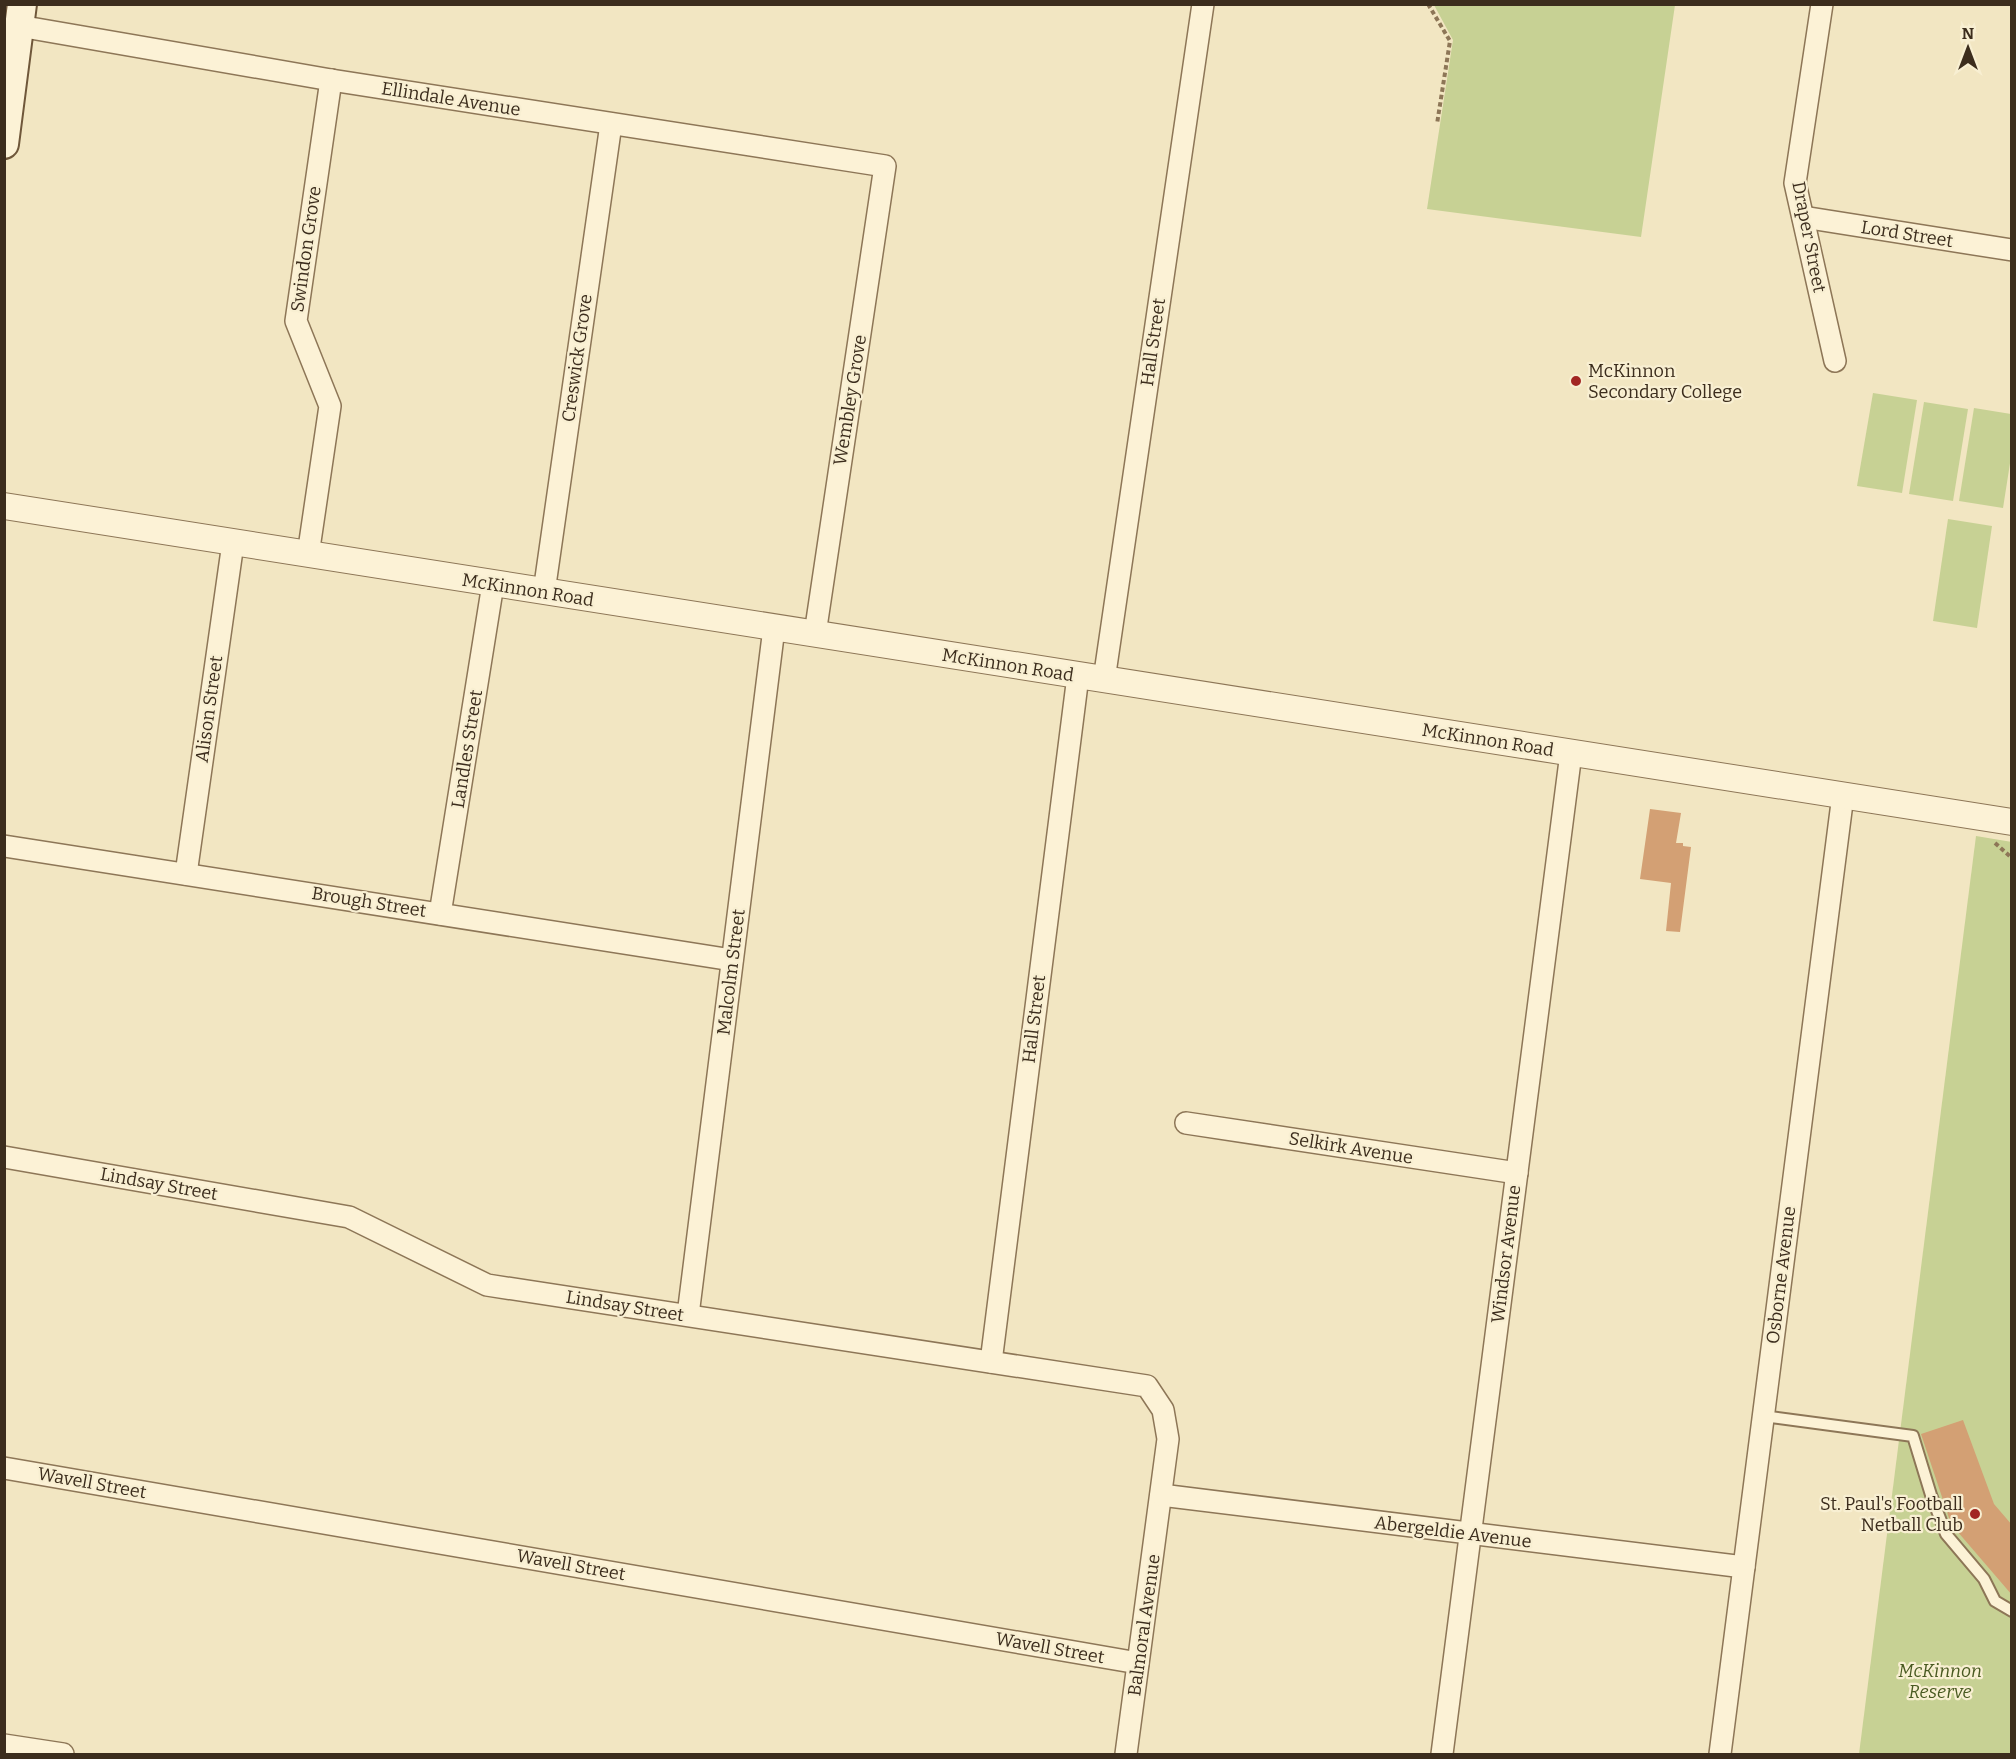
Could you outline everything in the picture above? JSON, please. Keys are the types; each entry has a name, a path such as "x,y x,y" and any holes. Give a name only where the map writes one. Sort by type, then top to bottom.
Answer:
{"main road":[{"path":"4,144 20,15"}],"street":[{"name":"Hall Street","path":"1104,680 1203,4"},
{"name":"Draper Street","path":"1822,4 1795,183 1835,361"},
{"name":"Ellindale Avenue","path":"20,15 331,80 885,166"},
{"name":"Swindon Grove","path":"308,555 330,406 296,321 331,80"},
{"name":"Creswick Grove","path":"544,592 611,124"},
{"name":"Wembley Grove","path":"815,634 885,166"},
{"name":"Lord Street","path":"1803,217 2012,250"},
{"name":"McKinnon Road","path":"4,506 2012,822"},
{"name":"Alison Street","path":"186,874 232,543"},
{"name":"Landles Street","path":"440,914 493,584"},
{"name":"Malcolm Street","path":"688,1315 774,628"},
{"name":"Hall Street","path":"991,1362 1078,676"},
{"name":"Windsor Avenue","path":"1442,1755 1571,753"},
{"name":"Osborne Avenue","path":"1720,1755 1843,795"},
{"name":"Brough Street","path":"4,846 732,960"},
{"name":"Selkirk Avenue","path":"1186,1123 1517,1173"},
{"name":"Lindsay Street","path":"4,1158 349,1217 487,1285 1147,1386 1163,1410 1168,1439 1161,1495"},
{"name":"Wavell Street","path":"4,1468 1138,1663"},
{"name":"Abergeldie Avenue","path":"1161,1495 1744,1567"},
{"name":"Balmoral Avenue","path":"1126,1755 1161,1495"},
{"path":"4,1745 63,1755"}],"lane":[{"path":"1763,1416 1913,1436 1946,1534 1984,1579 1995,1601 2012,1611"}],"path":[{"path":"1428,4 1450,41 1437,124"}],"green space":[{"path":"1434,5 1675,5 1641,237 1427,209 1453,40"},
{"path":"1873,393 1917,400 1902,493 1857,486"},
{"path":"1924,402 1968,409 1953,501 1909,494"},
{"path":"1974,408 2011,414 2011,457 2003,508 1959,501"},
{"path":"1948,519 1992,526 1977,628 1933,621"},
{"name":"McKinnon Reserve","path":"1976,836 2012,842 2011,1754 1859,1754"}],"building":[{"path":"1650,809 1681,813 1676,843 1683,843 1683,846 1691,847 1680,932 1666,931 1671,883 1640,879"},
{"name":"St. Paul's Football Netball Club","path":"1963,1420 1994,1504 2012,1525 2012,1595 1951,1524 1921,1434"}],"place":[{"name":"McKinnon Secondary College","path":"1576,381"},
{"name":"St. Paul's Football Netball Club","path":"1975,1514"}]}
